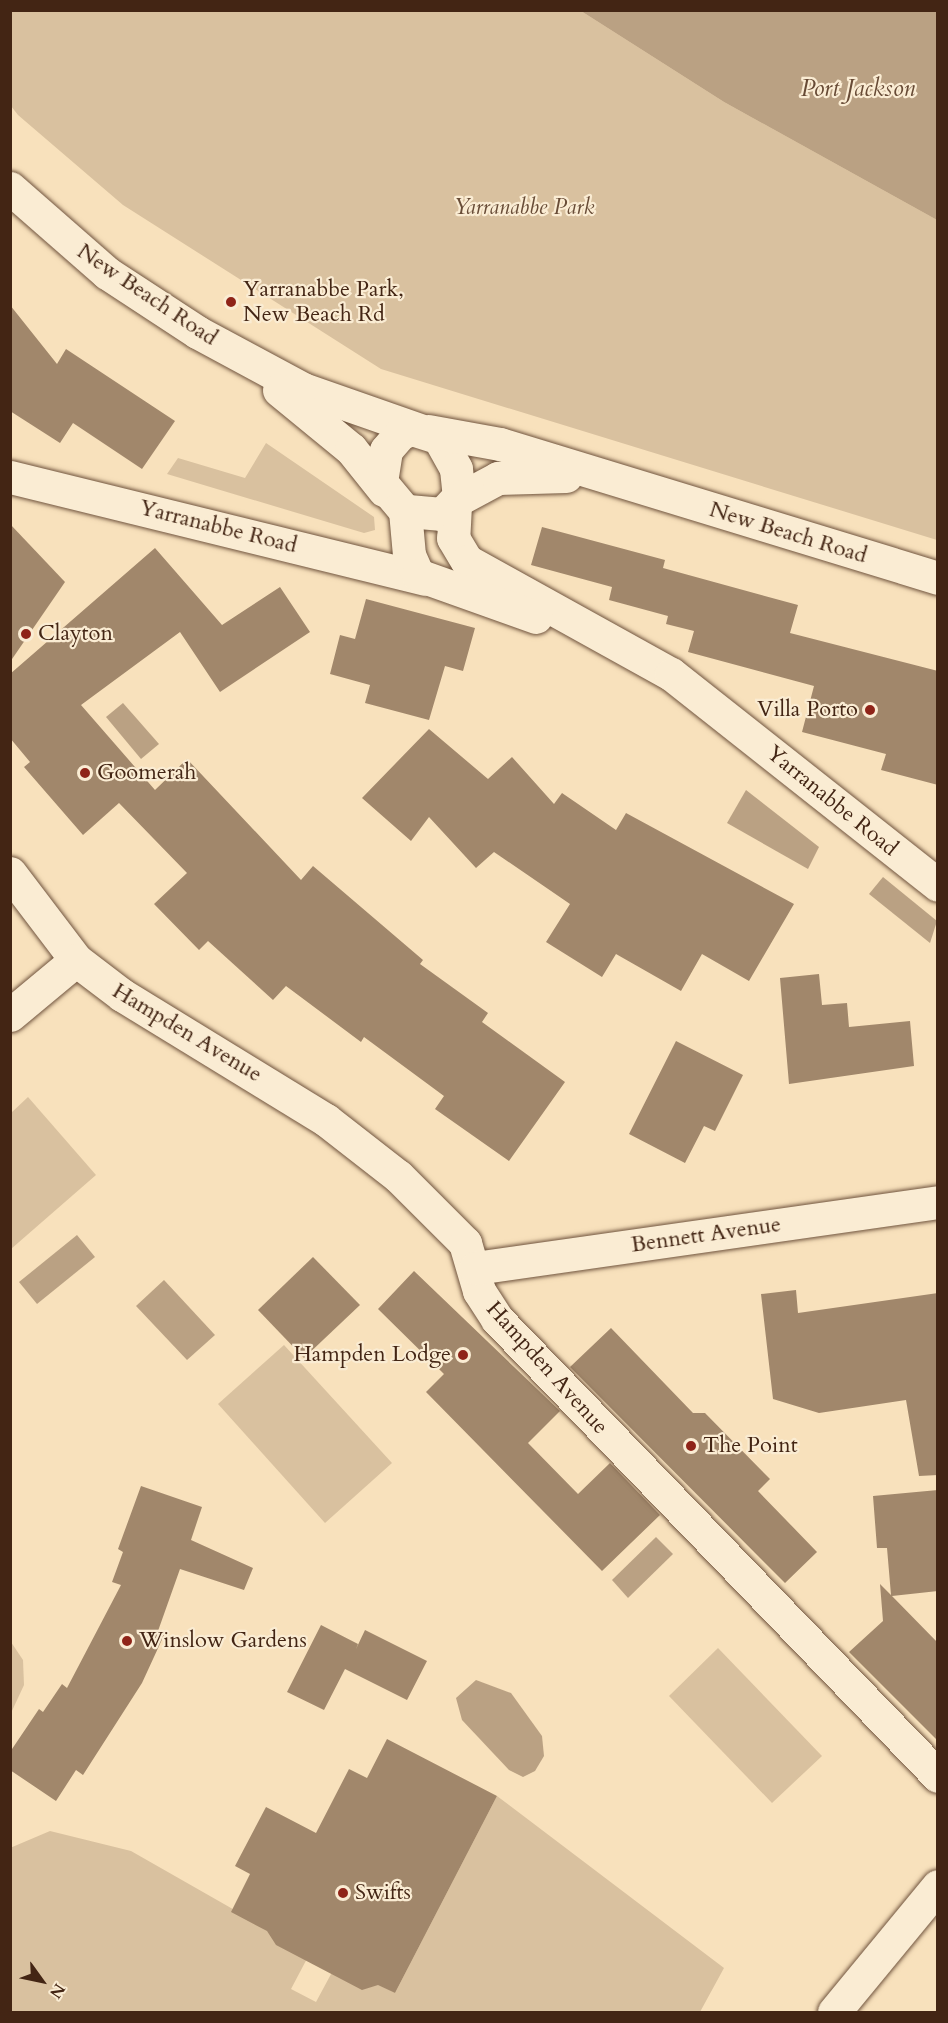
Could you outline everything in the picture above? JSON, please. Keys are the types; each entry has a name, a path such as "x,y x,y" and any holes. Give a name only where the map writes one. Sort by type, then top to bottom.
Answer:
{"street":[{"name":"New Beach Road","path":"10,188 107,273 231,352 345,444 395,501"},
{"name":"New Beach Road","path":"231,352 345,407 424,430 500,444 938,578"},
{"path":"424,430 443,443 452,459 459,480 453,538 446,558 425,579 411,563 395,501 379,474 386,450 400,433 424,430"},
{"name":"New Beach Road","path":"456,502 476,485 524,474 638,488"},
{"name":"Yarranabbe Road","path":"10,477 425,579 607,637"},
{"path":"395,501 433,516 456,502"},
{"name":"Yarranabbe Road","path":"453,538 467,561 607,637 701,696 938,885"},
{"name":"Hampden Avenue","path":"10,873 76,960 358,1143 451,1226 471,1252 479,1291 497,1319 938,1776"},
{"path":"10,1016 76,960"},
{"name":"Bennett Avenue","path":"475,1268 938,1202"},
{"path":"834,2013 938,1886"}],"green space":[{"name":"Yarranabbe Park","path":"10,11 581,11 724,102 937,220 937,540 381,369 123,205 18,115 11,106"},
{"path":"266,443 374,517 375,530 364,533 167,474 178,458 245,478"},
{"path":"28,1097 96,1175 11,1249 11,1113"},
{"path":"284,1345 392,1463 325,1523 218,1404"},
{"path":"11,1642 23,1660 24,1685 11,1713"},
{"path":"718,1648 822,1756 772,1803 669,1696"},
{"path":"497,1796 724,1968 700,2012 11,2012 10,1848 50,1831 131,1851 310,1953 291,1989 316,2002 337,1963 395,1993"}],"water":[{"name":"Port Jackson","path":"581,11 937,11 937,220 724,102"},
{"path":"123,703 159,744 141,759 106,717"},
{"path":"746,790 819,847 808,869 727,823"},
{"path":"883,877 937,921 930,943 869,894"},
{"path":"77,1235 95,1257 37,1304 19,1282"},
{"path":"164,1280 215,1335 187,1360 136,1306"},
{"path":"656,1537 673,1554 628,1598 612,1580"},
{"path":"476,1680 511,1693 542,1736 544,1756 535,1771 523,1777 509,1770 462,1720 456,1698"}],"building":[{"path":"10,305 57,364 66,349 175,421 142,469 73,423 60,443 10,411"},
{"name":"Clayton","path":"10,524 65,582 10,662"},
{"path":"542,527 665,560 663,568 798,605 790,633 938,671 938,785 881,770 886,754 802,732 814,686 688,652 694,631 666,624 668,616 609,600 612,587 531,565"},
{"path":"155,548 222,625 280,587 310,632 220,692 180,632 81,705 155,790 187,759 301,880 313,866 423,960 420,964 488,1013 482,1022 565,1082 509,1161 435,1109 444,1096 364,1037 361,1042 286,986 273,1000 208,941 199,950 154,904 187,873 119,803 83,835 24,767 30,762 10,738 10,674"},
{"path":"366,599 475,628 463,671 445,666 429,720 365,703 370,685 330,674 340,635 355,639"},
{"path":"429,729 488,779 512,757 554,804 562,793 616,830 626,813 794,904 749,981 702,954 681,991 616,954 602,977 546,942 570,904 494,852 476,868 429,817 411,841 362,798"},
{"path":"819,974 822,1005 847,1003 849,1027 910,1021 914,1066 789,1084 780,978"},
{"path":"676,1041 743,1075 715,1131 704,1126 685,1163 629,1134"},
{"path":"313,1257 360,1305 304,1358 258,1310"},
{"path":"414,1271 560,1411 528,1443 578,1494 610,1463 660,1515 602,1571 426,1392 444,1374 378,1309"},
{"path":"796,1290 798,1313 938,1293 938,1475 919,1476 906,1400 819,1413 773,1399 761,1294"},
{"name":"The Point","path":"611,1328 693,1413 705,1413 770,1479 758,1491 817,1552 785,1583 570,1367"},
{"name":"Winslow Gardens","path":"141,1486 202,1507 191,1540 253,1568 244,1590 180,1569 158,1631 165,1633 142,1683 83,1775 76,1770 56,1801 10,1770 10,1752 39,1709 43,1712 62,1684 67,1688 121,1585 112,1582 123,1552 118,1549"},
{"path":"938,1490 938,1591 892,1596 938,1643 938,1741 849,1652 883,1621 880,1584 891,1595 887,1548 877,1548 873,1496"},
{"path":"321,1625 358,1644 356,1649 365,1630 427,1661 407,1700 345,1669 324,1710 287,1692"},
{"name":"Swifts","path":"387,1739 497,1796 395,1993 378,1985 362,1990 276,1945 267,1931 231,1912 250,1874 235,1866 266,1807 316,1833 349,1769 367,1778"}],"place":[{"name":"Yarranabbe Park, New Beach Rd","path":"231,302"},
{"name":"Clayton","path":"26,634"},
{"name":"Villa Porto","path":"870,710"},
{"name":"Goomerah","path":"85,773"},
{"name":"Hampden Lodge","path":"463,1355"},
{"name":"The Point","path":"691,1446"},
{"name":"Winslow Gardens","path":"127,1641"},
{"name":"Swifts","path":"343,1893"}]}
